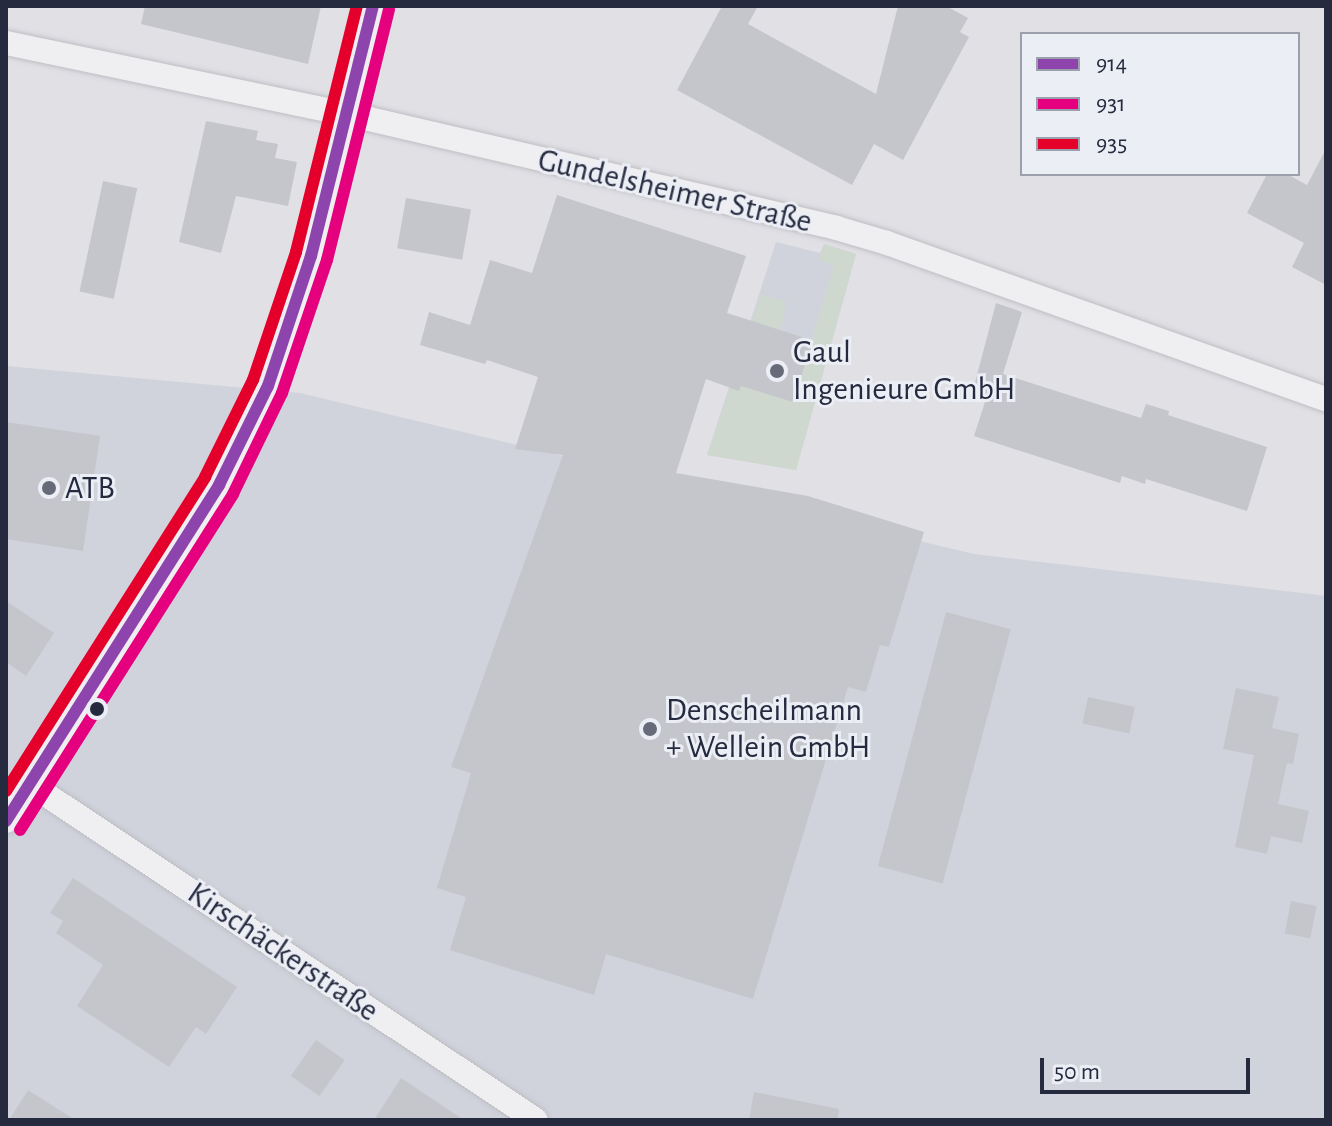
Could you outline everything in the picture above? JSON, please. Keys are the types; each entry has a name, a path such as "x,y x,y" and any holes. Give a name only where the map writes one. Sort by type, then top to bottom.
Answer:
{"street":[{"path":"6,821 219,485 257,411 278,359 311,256 373,6"},
{"name":"Gundelsheimer Straße","path":"6,43 344,114 747,205 887,243 1326,399"},
{"name":"Kirschäckerstraße","path":"30,784 536,1120"}],"shaded area":[{"path":"776,242 820,253 824,244 856,254 796,470 707,455"},
{"path":"824,244 856,254 796,470 707,455 746,343 745,387 793,402 834,265 819,260"},
{"path":"761,294 786,302 781,331 752,321"},
{"path":"6,366 300,393 974,554 1326,596 1326,1120 6,1120"}],"building":[{"path":"145,6 321,6 308,64 141,24"},
{"path":"722,6 758,6 748,24 876,94 898,6 946,6 968,18 960,32 969,37 903,160 874,144 852,185 677,90"},
{"path":"206,121 258,131 256,140 278,144 275,158 297,162 288,206 236,196 221,253 179,242"},
{"path":"1326,149 1326,285 1292,267 1304,243 1247,213 1266,176 1291,176 1307,185"},
{"path":"103,181 137,188 114,299 80,292"},
{"name":"Denscheilmann + Wellein GmbH","path":"557,195 746,256 727,313 802,337 801,343 811,346 793,402 741,386 739,391 706,379 676,473 808,496 924,532 889,647 880,645 866,692 848,687 753,999 606,954 594,995 450,950 466,897 437,888 471,773 451,767 563,455 515,449 538,377 487,360 485,364 420,345 429,312 470,325 490,260 532,273"},
{"path":"406,198 471,209 462,260 397,248"},
{"path":"996,303 1022,312 1003,374 1141,418 1146,404 1169,411 1168,415 1267,447 1247,511 1146,479 1145,484 1122,476 1120,483 974,436 986,399 972,394"},
{"name":"ATB","path":"6,422 100,436 83,551 6,539"},
{"path":"6,601 54,633 26,676 6,662"},
{"path":"946,612 1011,629 943,883 878,866"},
{"path":"1236,688 1279,697 1272,728 1299,734 1293,764 1287,763 1278,804 1309,811 1302,843 1271,836 1267,854 1235,847 1254,755 1223,749"},
{"path":"1088,697 1135,707 1129,733 1082,723"},
{"path":"73,878 237,987 206,1034 196,1027 169,1067 77,1006 103,965 56,933 63,921 50,913"},
{"path":"1291,901 1317,906 1310,938 1285,933"},
{"path":"316,1040 345,1060 319,1096 291,1076"},
{"path":"401,1078 464,1120 374,1120"},
{"path":"28,1090 75,1120 9,1120"},
{"path":"754,1092 839,1109 838,1120 749,1120"}],"transit line":[{"name":"935","path":"6,791 205,477 253,380 296,252 357,6"},
{"name":"914","path":"6,821 219,485 268,386 311,256 373,6"},
{"name":"931","path":"20,830 233,494 282,393 327,260 389,10"}],"place":[{"name":"Gaul Ingenieure GmbH","path":"777,371"},
{"name":"ATB","path":"49,488"},
{"name":"Denscheilmann + Wellein GmbH","path":"650,729"}]}
